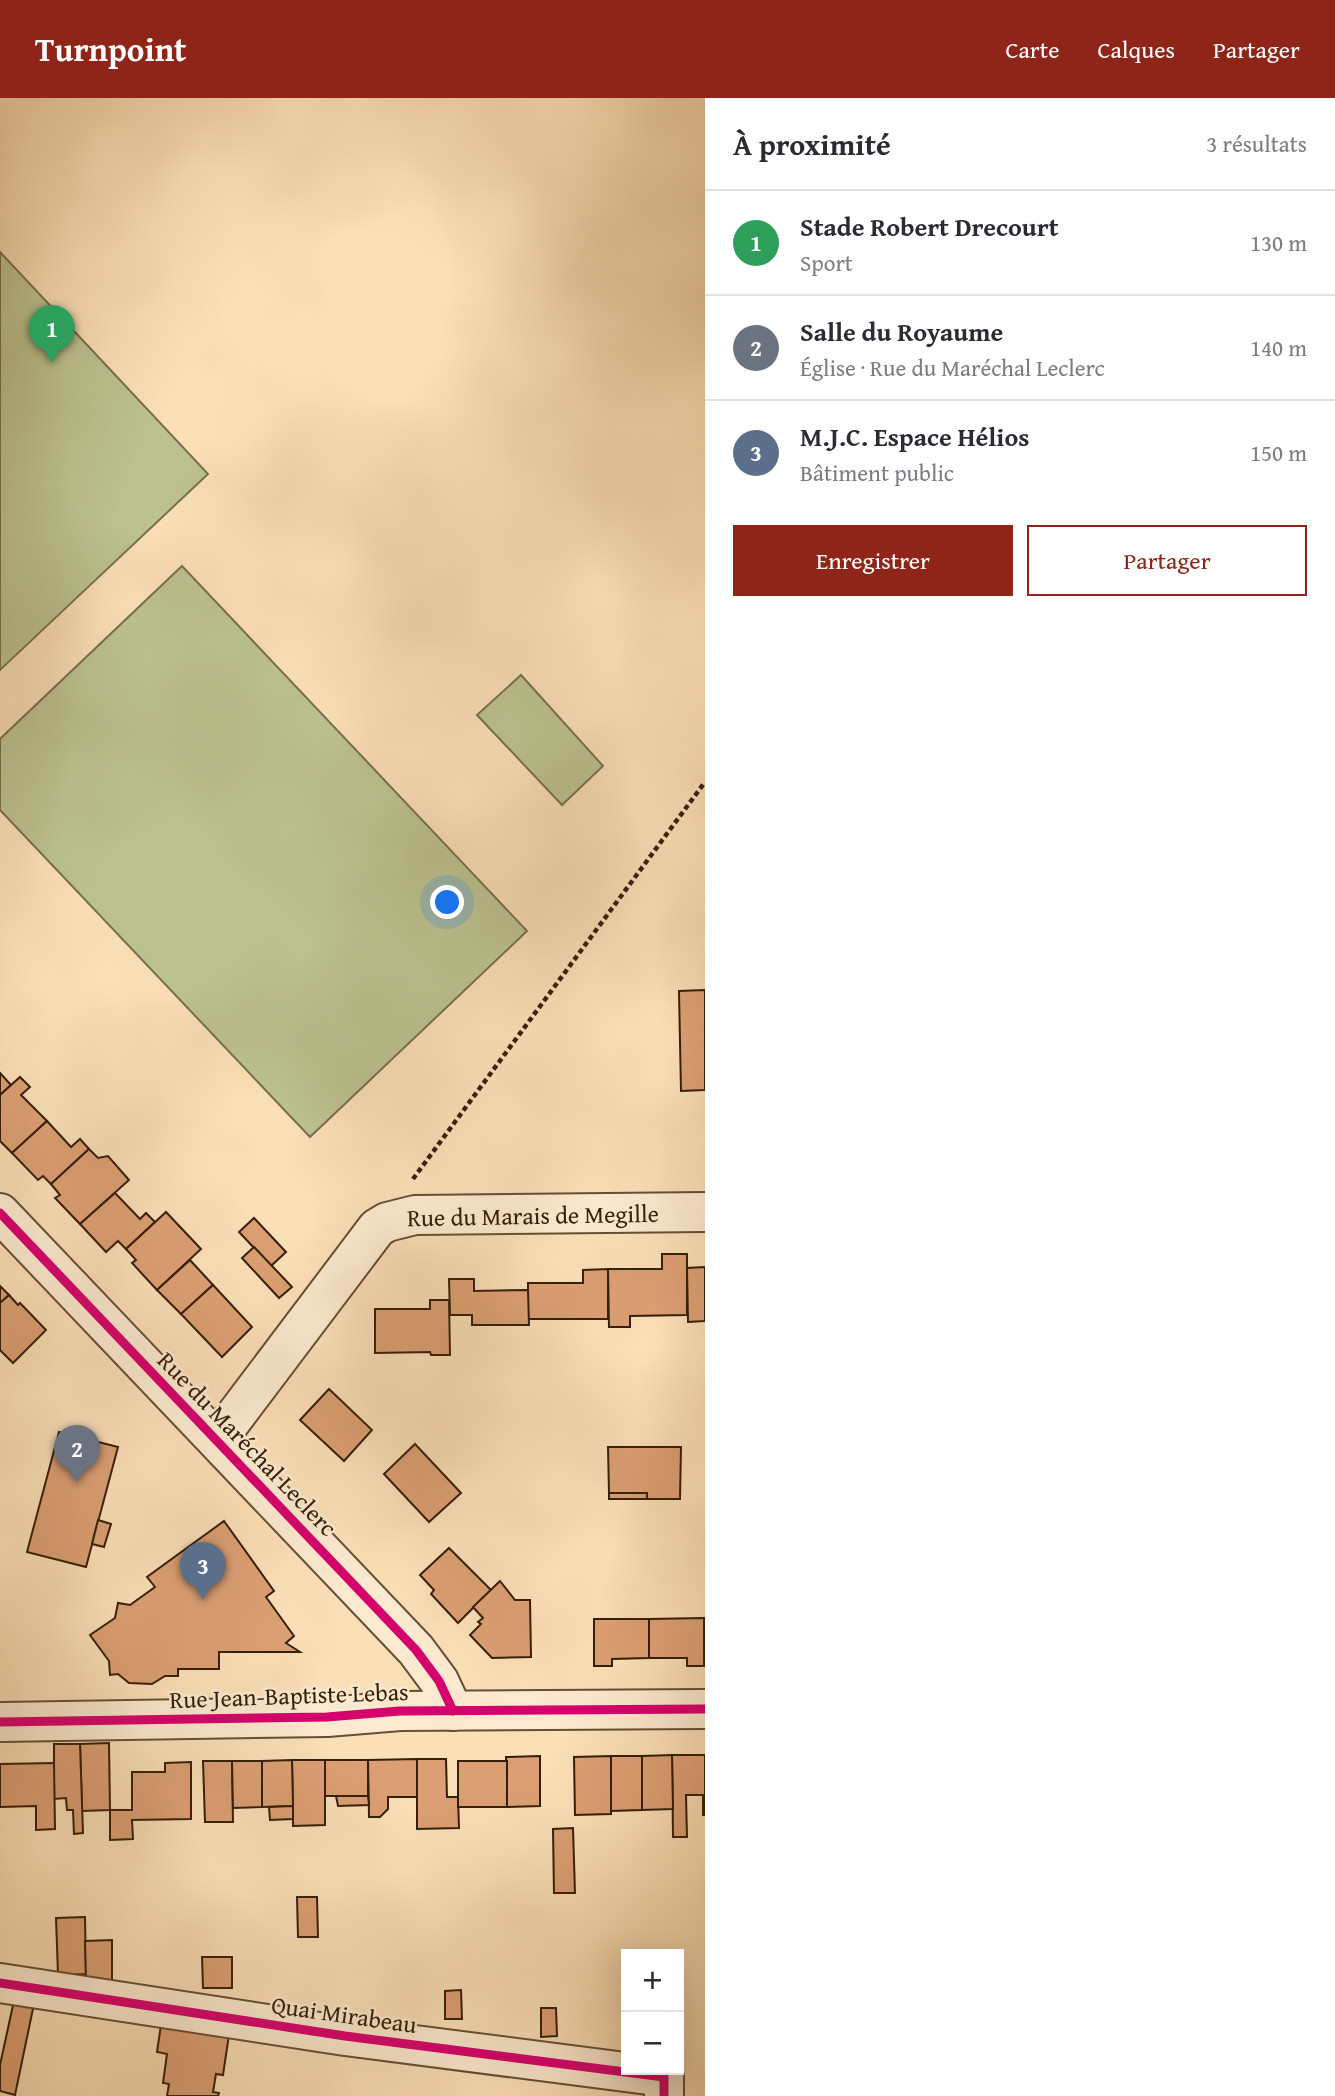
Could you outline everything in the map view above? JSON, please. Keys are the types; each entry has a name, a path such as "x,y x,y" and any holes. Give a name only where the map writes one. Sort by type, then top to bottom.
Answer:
{"street":[{"name":"Rue du Marais de Megille","path":"217,1440 377,1228 387,1222 415,1215 705,1212"},
{"name":"Rue du Maréchal Leclerc","path":"0,1213 416,1650 439,1681 453,1711"},
{"name":"Rue Jean-Baptiste Lebas","path":"0,1722 327,1717 388,1712 705,1709"},
{"name":"Quai Mirabeau","path":"0,1983 345,2036 664,2077 664,2096"}],"path":[{"path":"410,1183 705,782"}],"green space":[{"path":"0,252 208,474 0,670"},
{"path":"182,566 527,931 310,1137 0,810 0,739"},
{"path":"521,675 603,766 562,805 477,715"}],"building":[{"path":"705,990 705,1090 681,1091 679,991"},
{"path":"0,1073 11,1085 0,1095"},
{"path":"20,1077 30,1087 21,1095 47,1121 12,1153 0,1141 0,1095"},
{"path":"47,1121 71,1147 80,1139 89,1149 51,1184 43,1176 38,1180 12,1153"},
{"path":"89,1149 98,1158 108,1156 129,1180 80,1224 55,1198 60,1195 51,1184"},
{"path":"115,1193 140,1219 146,1213 155,1222 126,1249 118,1241 106,1252 80,1224"},
{"path":"166,1212 201,1249 157,1290 132,1263 136,1260 126,1249"},
{"path":"254,1218 286,1252 271,1266 239,1232"},
{"path":"254,1247 292,1287 279,1298 242,1258"},
{"path":"662,1254 687,1254 687,1315 630,1316 630,1327 609,1327 608,1269 662,1269"},
{"path":"190,1260 213,1285 181,1314 157,1290"},
{"path":"705,1267 705,1321 688,1322 687,1268"},
{"path":"608,1269 608,1319 528,1319 528,1283 583,1283 583,1270"},
{"path":"449,1279 474,1279 474,1291 528,1290 529,1325 472,1325 472,1315 450,1315"},
{"path":"213,1285 252,1327 222,1357 181,1314"},
{"path":"0,1286 9,1295 0,1303"},
{"path":"9,1295 46,1330 13,1363 0,1350 0,1303"},
{"path":"430,1300 449,1300 450,1355 431,1355 430,1352 375,1353 375,1309 430,1309"},
{"path":"329,1389 372,1430 344,1461 300,1420"},
{"path":"59,1432 118,1447 86,1567 27,1552"},
{"path":"415,1444 461,1493 429,1522 384,1474"},
{"path":"608,1447 681,1447 680,1499 647,1499 647,1493 609,1493"},
{"path":"609,1493 647,1493 647,1499 609,1499"},
{"path":"98,1520 111,1524 104,1547 92,1544"},
{"path":"224,1521 274,1591 266,1597 294,1636 286,1643 300,1652 219,1652 219,1669 178,1669 178,1676 165,1676 152,1684 129,1683 118,1674 110,1675 109,1661 90,1635 115,1618 118,1603 130,1605 155,1587 147,1577"},
{"path":"449,1548 491,1590 458,1623 431,1594 434,1590 420,1575"},
{"path":"500,1581 515,1600 530,1600 531,1657 492,1658 470,1635 483,1618 473,1607"},
{"path":"704,1618 704,1666 687,1666 687,1658 649,1658 649,1619"},
{"path":"594,1619 649,1619 649,1658 612,1659 612,1666 594,1666"},
{"path":"109,1743 110,1810 82,1811 80,1744"},
{"path":"54,1744 80,1744 83,1833 74,1834 73,1810 67,1810 66,1798 54,1799"},
{"path":"672,1755 705,1755 705,1815 703,1795 686,1795 687,1837 673,1837"},
{"path":"672,1755 673,1809 642,1810 642,1756"},
{"path":"540,1756 540,1806 507,1807 506,1757"},
{"path":"611,1756 642,1756 642,1810 611,1811"},
{"path":"611,1756 611,1814 575,1815 574,1757"},
{"path":"417,1759 446,1759 447,1797 458,1797 459,1828 417,1829"},
{"path":"417,1759 417,1797 388,1797 388,1809 380,1817 369,1817 368,1760"},
{"path":"292,1760 325,1760 325,1825 293,1826"},
{"path":"292,1760 293,1806 262,1807 262,1761"},
{"path":"325,1760 368,1760 368,1796 325,1796"},
{"path":"203,1761 232,1761 233,1822 205,1822"},
{"path":"232,1761 262,1761 262,1807 233,1808"},
{"path":"458,1761 507,1761 507,1807 458,1807"},
{"path":"191,1762 191,1819 132,1820 133,1839 110,1840 110,1810 132,1810 132,1772 165,1772 165,1763"},
{"path":"54,1763 55,1829 36,1830 36,1806 0,1807 0,1764"},
{"path":"336,1796 368,1796 369,1805 338,1806"},
{"path":"293,1806 293,1819 270,1820 269,1807"},
{"path":"573,1828 575,1893 554,1893 553,1829"},
{"path":"297,1897 317,1897 318,1937 298,1937"},
{"path":"85,1917 86,1974 58,1975 56,1918"},
{"path":"112,1940 112,1980 86,1982 85,1941"},
{"path":"202,1957 232,1957 232,1988 203,1988"},
{"path":"461,1990 462,2019 445,2019 445,1991"},
{"path":"15,1996 35,1999 15,2095 0,2091 0,2065"},
{"path":"541,2008 556,2008 557,2036 541,2037"},
{"path":"162,2018 230,2028 223,2075 216,2074 213,2092 219,2093 218,2096 167,2096 169,2084 163,2083 167,2054 157,2052"}],"cycle path":[{"path":"0,1213 416,1650 439,1681 453,1711"},
{"path":"0,1722 327,1717 400,1711 705,1709"},
{"path":"0,1983 345,2036 664,2077 664,2096"}],"place":[{"name":"Stade Robert Drecourt","path":"52,363"},
{"name":"Salle du Royaume","path":"77,1483"},
{"name":"M.J.C. Espace Hélios","path":"203,1600"}]}
